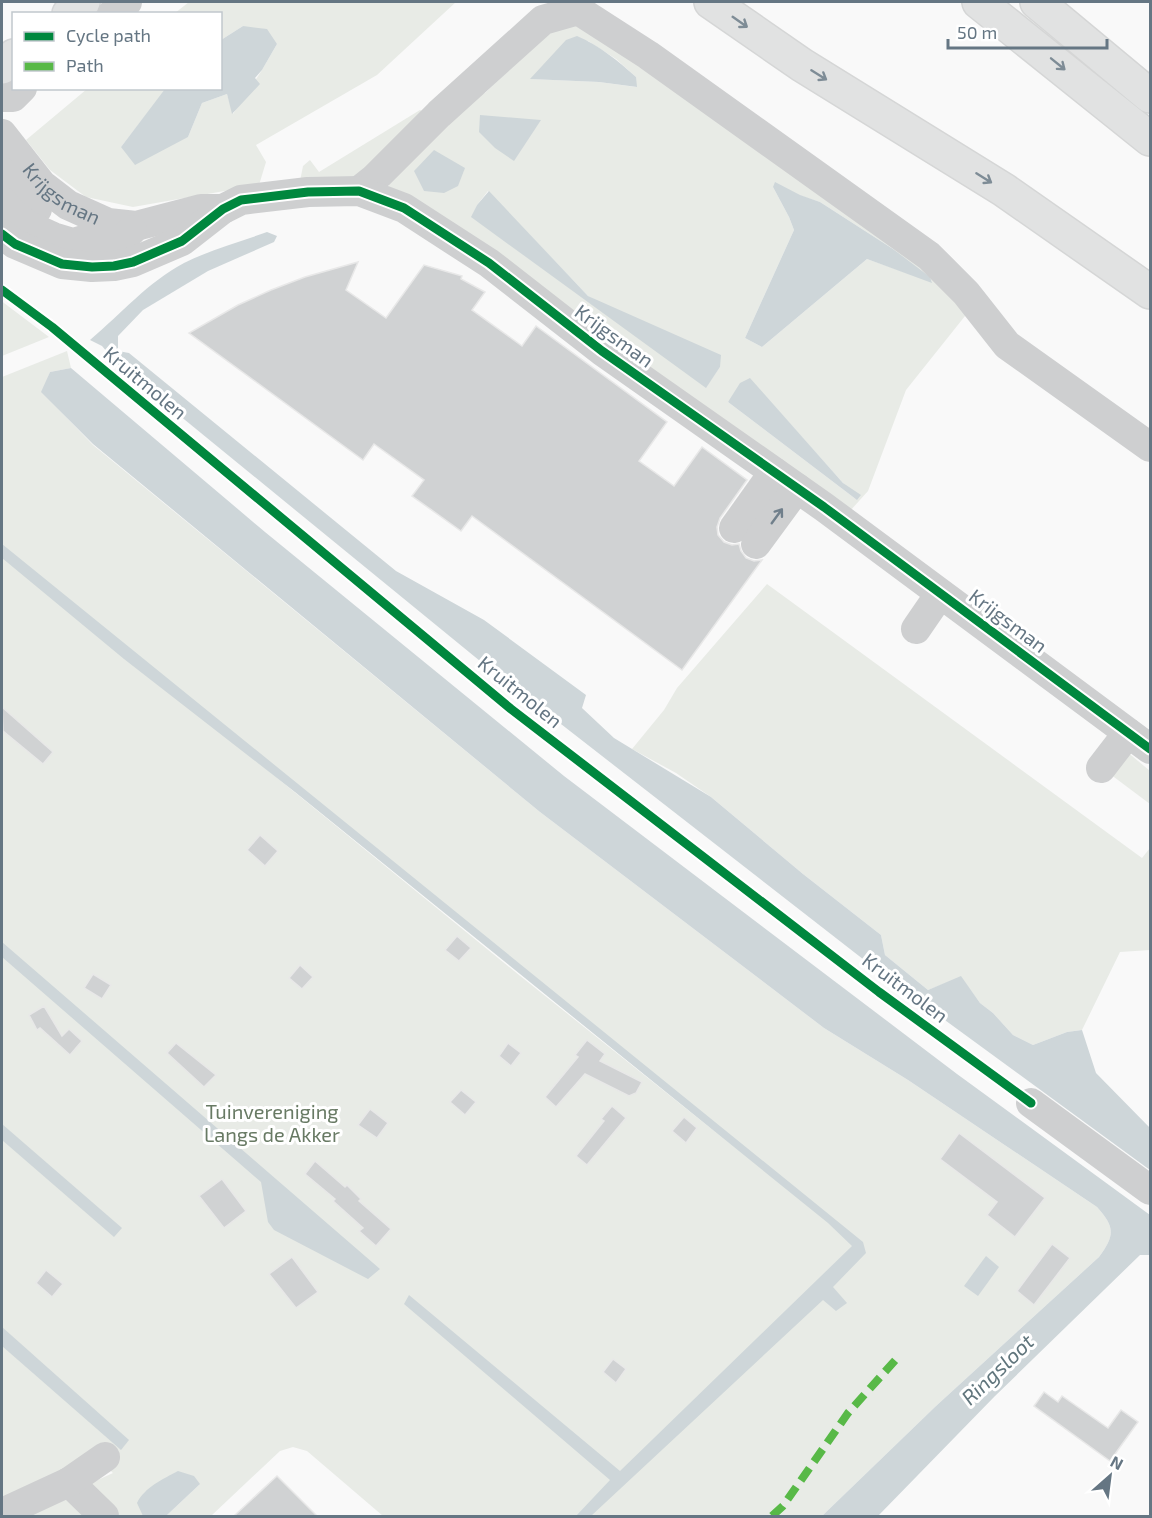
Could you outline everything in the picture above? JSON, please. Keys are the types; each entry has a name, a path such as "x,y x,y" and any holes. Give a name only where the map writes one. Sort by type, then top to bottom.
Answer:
{"main road":[{"path":"71,12 83,2"},
{"path":"711,2 802,65 1004,190 1150,292"},
{"path":"979,2 1150,139"},
{"path":"1037,2 1150,96"}],"street":[{"path":"114,12 127,2"},
{"path":"358,191 374,179 439,114 543,20 578,10 648,55 929,256 966,293 1007,345 1150,447"},
{"path":"2,97 13,97 20,90"},
{"name":"Krijgsman","path":"2,134 42,185 68,206 87,240"},
{"name":"Krijgsman","path":"2,172 31,205 58,225 78,232 114,266 133,262 182,241 224,209 241,200 308,192 358,191 404,208 489,263 602,351 785,480 1144,743"},
{"name":"Krijgsman","path":"2,201 12,213 31,227 46,246"},
{"name":"Krijgsman","path":"2,234 15,244 46,246 73,243 87,240 108,223 136,226 201,209 224,209"},
{"path":"745,536 785,480"},
{"path":"915,629 940,594"},
{"path":"1101,768 1144,743"},
{"path":"1031,1103 1150,1190"},
{"path":"2,1513 69,1482 105,1457"},
{"path":"69,1482 104,1516"}],"green space":[{"path":"189,2 456,2 377,75 256,145 266,162 259,185 133,207 86,197 50,170 26,140 86,90 165,90 121,147 188,137 202,103 227,94 233,114 277,44 243,26 222,39 222,12 176,12"},
{"path":"572,19 908,247 969,311 906,390 868,491 850,511 389,188 389,170 464,100 485,93 548,33","holes":["588,41 616,59 636,77 636,87 599,82 531,79","773,187 820,202 893,249 932,282 867,259 762,347 745,338 794,230","488,191 588,296 720,367 706,387 472,217 477,205","750,379 857,500 728,402"]},
{"path":"420,110 426,113 350,181 300,181 303,166 310,160 319,172"},
{"path":"2,301 4,303 49,337 2,356"},
{"name":"Tuinvereniging Langs de Akker","path":"67,351 71,368 50,372 42,392 93,445 540,812 824,1028 908,1080 1097,1207 1107,1220 1111,1231 1108,1243 1099,1257 936,1406 822,1516 383,1516 307,1451 293,1447 280,1451 211,1516 166,1516 200,1484 144,1516 120,1516 89,1484 113,1473 100,1460 2,1503 2,377","holes":["211,724 738,1150 519,975"]},
{"path":"767,584 1142,858 1150,848 1150,950 1120,952 1082,1030 1067,1032 1033,1045 1013,1035 993,1013 980,1003 961,977 928,990 885,955 881,935 711,797 676,773 632,749 664,710 677,688"},
{"path":"1126,751 1150,771 1150,804 1110,774"},
{"path":"69,1494 94,1516 22,1516"}],"water":[{"path":"243,26 267,29 277,44 255,78 260,84 232,114 227,94 202,103 188,137 135,165 121,147 164,90 222,90 222,39"},
{"path":"577,36 601,49 622,65 636,77 637,87 599,82 530,79 566,40"},
{"path":"480,115 541,120 514,161 495,148 479,132"},
{"path":"434,150 465,168 458,186 444,193 424,191 414,171"},
{"path":"775,182 820,202 893,249 930,277 932,283 867,259 762,347 745,338 794,230 773,187"},
{"path":"489,191 588,296 721,355 720,367 706,388 471,217 477,205"},
{"path":"267,232 277,236 274,242 208,271 143,310 118,336 118,351 129,353 396,571 484,620 586,695 582,708 614,738 711,797 881,935 885,955 928,990 961,976 980,1003 993,1013 1013,1035 1033,1045 1067,1032 1082,1030 1096,1073 1150,1128 1150,1170 886,977 480,661 119,366 102,346 90,340 158,279 184,263"},
{"name":"Ringsloot","path":"71,368 265,532 564,776 957,1074 1150,1215 1150,1255 1140,1255 995,1396 878,1516 822,1516 936,1406 1099,1257 1108,1243 1111,1231 1103,1214 1097,1207 908,1080 824,1028 540,812 93,444 41,392 50,372"},
{"path":"750,378 843,483 861,495 857,500 728,402 740,383"},
{"path":"2,544 863,1242 866,1253 833,1287 847,1303 836,1311 823,1300 591,1516 576,1516 610,1480 404,1304 409,1295 620,1471 852,1246 828,1223 295,792 124,659 2,558"},
{"path":"2,942 380,1269 368,1279 274,1230 268,1222 261,1182 2,957"},
{"path":"2,1124 122,1228 114,1237 2,1140"},
{"path":"986,1256 999,1267 978,1296 964,1286"},
{"path":"2,1327 129,1440 121,1450 2,1346"},
{"path":"178,1471 194,1476 200,1484 166,1516 143,1516 137,1503 140,1497 155,1484"}],"building":[{"path":"358,262 346,290 386,318 424,265 462,276 461,279 485,292 472,310 522,346 536,326 667,422 639,461 674,486 702,447 747,480 720,518 717,527 718,535 724,542 732,545 739,544 746,558 754,561 762,560 682,670 472,516 461,531 412,496 424,480 374,444 363,460 189,333 238,305 271,290 305,277"},
{"path":"2,707 53,752 43,764 3,731"},
{"path":"260,835 278,851 265,866 247,850"},
{"path":"457,936 471,948 459,961 445,950"},
{"path":"300,965 313,977 302,989 289,978"},
{"path":"93,974 111,985 102,999 84,988"},
{"path":"44,1006 62,1036 69,1029 82,1041 70,1055 40,1028 37,1030 29,1015"},
{"path":"587,1040 605,1054 600,1061 642,1082 636,1093 629,1096 585,1074 556,1107 545,1097 578,1057 575,1055"},
{"path":"176,1043 216,1075 204,1087 167,1053"},
{"path":"508,1043 521,1053 511,1066 499,1056"},
{"path":"461,1090 476,1102 465,1115 450,1102"},
{"path":"612,1106 626,1118 587,1165 576,1156 604,1121 601,1119"},
{"path":"370,1109 388,1123 377,1138 358,1125"},
{"path":"684,1117 697,1128 686,1143 672,1131"},
{"path":"959,1133 1045,1198 1015,1237 987,1215 997,1202 940,1159"},
{"path":"315,1161 345,1187 347,1185 361,1199 359,1201 391,1229 376,1246 359,1231 363,1228 333,1201 335,1199 305,1174"},
{"path":"222,1179 246,1211 224,1228 199,1196"},
{"path":"1052,1244 1070,1258 1034,1305 1017,1291"},
{"path":"292,1257 318,1292 296,1308 269,1274"},
{"path":"46,1270 63,1284 52,1297 36,1283"},
{"path":"613,1359 626,1369 616,1383 603,1372"},
{"path":"1044,1392 1058,1402 1062,1396 1108,1428 1121,1410 1138,1422 1110,1461 1034,1406"},
{"path":"277,1476 317,1516 234,1516"}],"marked path":[{"path":"772,1516 783,1506 848,1413 899,1356"}],"cycle path":[{"path":"2,234 15,244 62,264 92,267 114,266 133,262 182,241 223,209 241,200 308,192 359,191 404,208 489,263 602,351 824,507 1150,749"},
{"name":"Kruitmolen","path":"2,290 52,327 511,709 879,992 1031,1103"}]}
